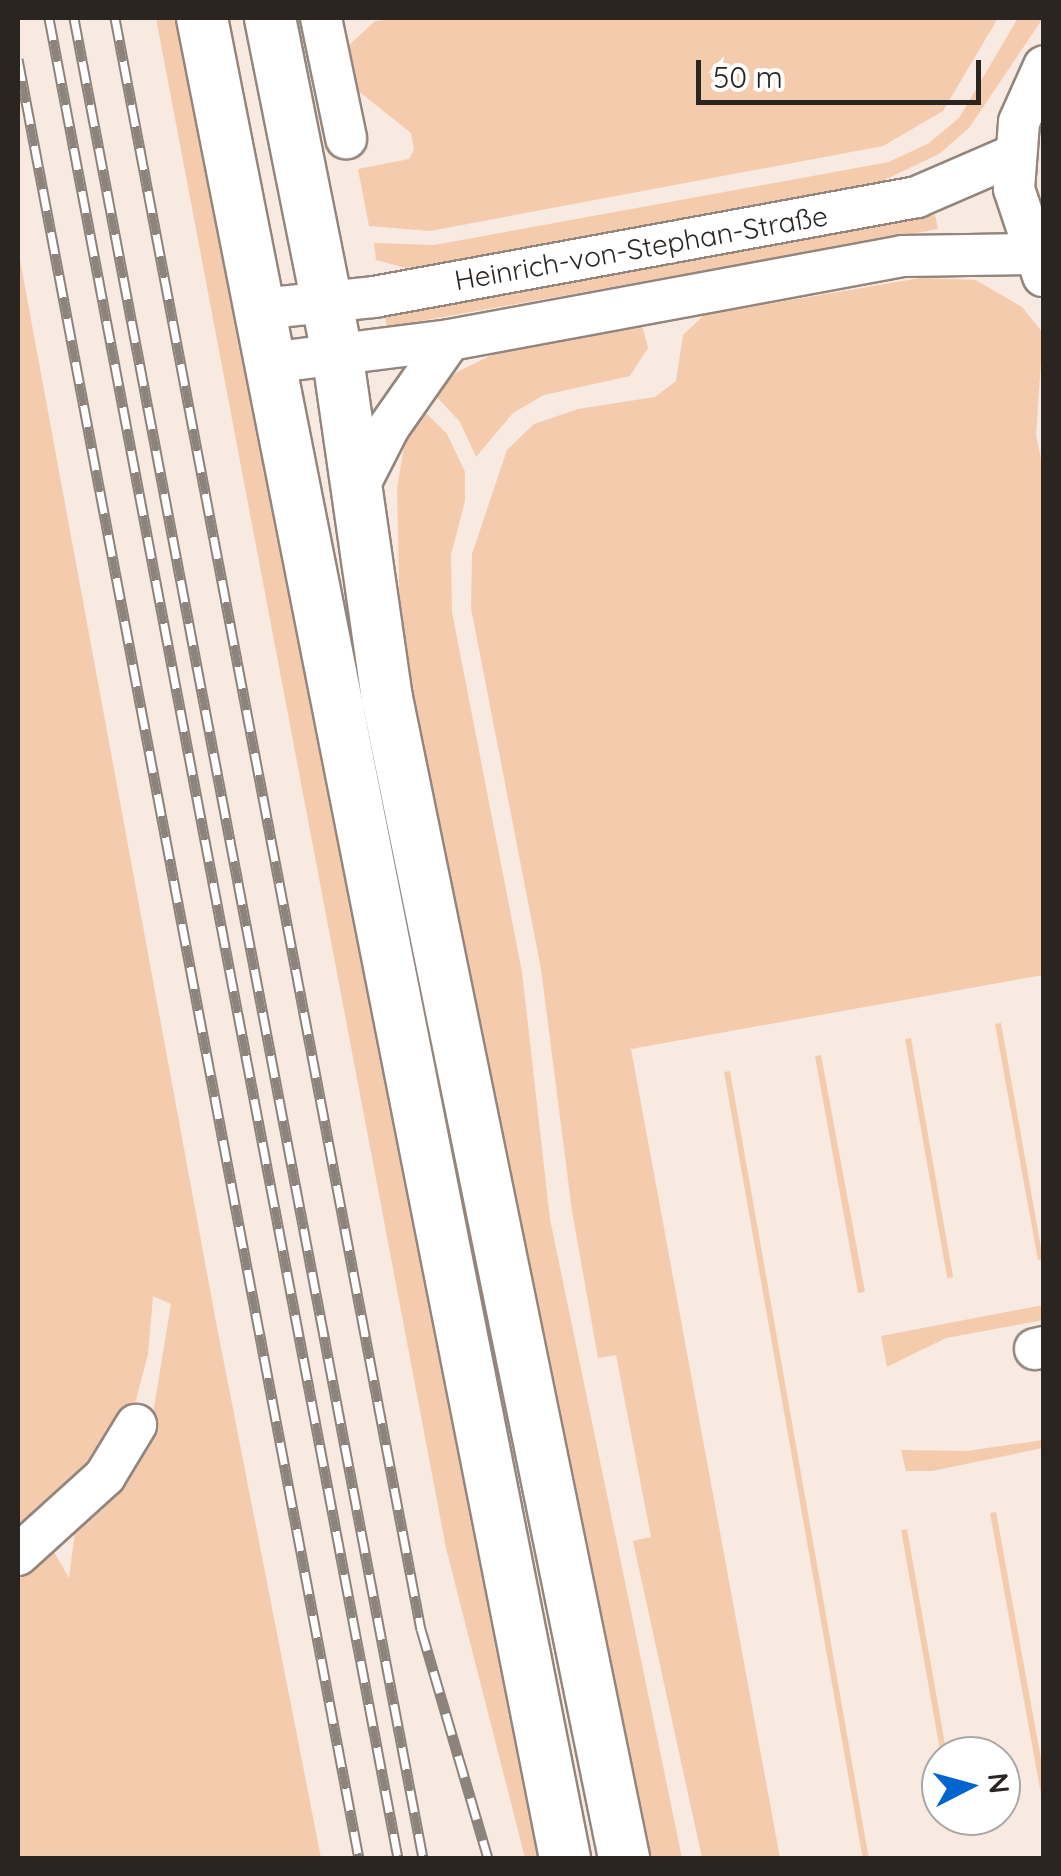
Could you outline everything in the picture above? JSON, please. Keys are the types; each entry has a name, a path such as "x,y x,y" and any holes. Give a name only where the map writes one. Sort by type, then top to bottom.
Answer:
{"main road":[{"path":"202,18 565,1858"},
{"path":"270,18 337,352 387,698 624,1858"}],"street":[{"path":"321,18 346,138"},
{"path":"1037,266 1014,189 1014,155 1019,122 1044,66"},
{"name":"Heinrich-von-Stephan-Straße","path":"260,309 917,197 1014,155"},
{"name":"Heinrich-von-Stephan-Straße","path":"269,364 450,340 902,256 1037,266"},
{"path":"359,486 389,427 450,340"},
{"path":"18,1555 105,1476 136,1426"}],"shaded area":[{"path":"156,18 181,18 540,1858 525,1858 446,1548"},
{"path":"998,18 943,111 883,146 430,231 369,226 358,169 409,159 414,150 411,133 352,86 346,48 375,21"},
{"path":"1018,18 1043,18 969,128 939,154 880,182 437,265 406,268 376,260 374,243 434,245 889,162 929,143 959,118"},
{"path":"935,215 938,229 387,327 385,316"},
{"path":"18,249 216,1322 321,1858 18,1858 18,1580 53,1550 69,1578 75,1531 103,1509 147,1450 171,1304 153,1296 148,1354 131,1419 109,1454 18,1540"},
{"path":"920,278 976,280 1022,307 1043,333 1036,435 1044,473 1043,975 631,1049 780,1858 702,1858 633,1541 651,1537 616,1355 598,1358 572,1211 541,969 471,608 472,554 507,450 534,424 578,409 655,397 676,381 683,335 704,315"},
{"path":"642,325 648,348 630,376 544,395 513,413 476,457 460,422 433,393 457,372 496,353"},
{"path":"423,410 447,434 465,472 465,501 451,555 452,612 522,972 550,1219 682,1858 643,1858 427,806 400,626 397,489 404,447"},
{"path":"1001,1023 1043,1260 1038,1260 995,1024"},
{"path":"911,1038 953,1277 947,1278 905,1039"},
{"path":"821,1055 865,1292 858,1293 815,1056"},
{"path":"730,1071 869,1858 863,1858 724,1072"},
{"path":"1043,1305 1043,1320 946,1338 887,1367 881,1336"},
{"path":"1043,1440 1043,1448 932,1471 906,1471 901,1450 967,1451"},
{"path":"996,1512 1043,1770 1043,1805 990,1513"},
{"path":"907,1529 943,1736 937,1736 901,1530"}],"railway":[{"path":"49,18 398,1858"},
{"path":"74,18 423,1858"},
{"path":"115,18 421,1629 488,1858"},
{"path":"18,59 359,1858"}]}
